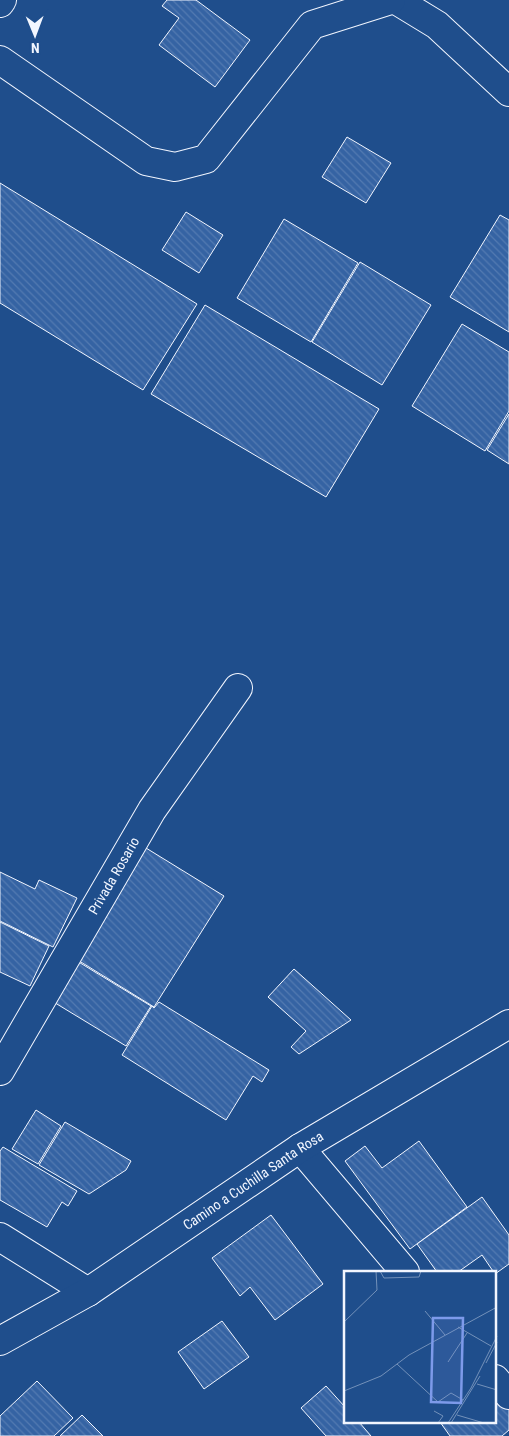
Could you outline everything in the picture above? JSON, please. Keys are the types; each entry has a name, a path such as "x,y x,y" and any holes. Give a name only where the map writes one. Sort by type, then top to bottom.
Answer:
{"street":[{"path":"0,60 146,161 174,167 206,159 312,25 391,0"},
{"path":"396,0 437,25 509,92"},
{"name":"Privada Rosario","path":"0,1071 152,810 238,688"},
{"name":"Camino a Cuchilla Santa Rosa","path":"0,1341 88,1292 300,1148 509,1024"},
{"path":"300,1148 404,1271"},
{"path":"0,1237 88,1292"},
{"path":"496,1380 509,1395"}],"building":[{"path":"167,0 196,0 250,40 215,87 159,45 179,18 162,6"},
{"path":"347,137 391,163 366,203 322,177"},
{"path":"0,183 197,304 143,390 0,303"},
{"path":"186,212 223,235 199,273 162,250"},
{"path":"500,215 509,220 509,332 450,297"},
{"path":"284,219 358,263 311,342 237,298"},
{"path":"360,262 431,305 382,385 312,342"},
{"path":"205,305 379,409 326,497 151,394"},
{"path":"462,324 509,352 509,411 485,451 412,406"},
{"path":"509,414 509,464 487,450"},
{"path":"146,848 224,896 154,1007 76,959"},
{"path":"0,872 35,889 39,880 77,898 53,947 0,921"},
{"path":"0,922 49,946 30,986 0,972"},
{"path":"72,958 151,1006 126,1046 47,998"},
{"path":"294,969 351,1020 299,1054 291,1047 306,1031 268,997"},
{"path":"159,1002 269,1070 262,1082 253,1076 226,1120 122,1055 152,1006 154,1008"},
{"path":"36,1110 61,1126 38,1164 12,1149"},
{"path":"65,1122 131,1161 126,1170 89,1194 39,1165"},
{"path":"419,1141 467,1207 410,1249 345,1161 365,1146 382,1168"},
{"path":"3,1147 77,1191 68,1206 62,1202 47,1227 0,1200 0,1151"},
{"path":"482,1197 509,1235 509,1264 496,1273 482,1255 459,1271 436,1271 417,1244"},
{"path":"271,1215 323,1284 275,1320 250,1287 240,1296 212,1258"},
{"path":"222,1321 249,1357 204,1389 178,1352"},
{"path":"37,1381 73,1418 54,1436 0,1436 0,1416"},
{"path":"326,1386 344,1406 344,1424 361,1424 371,1436 326,1436 301,1408"},
{"path":"496,1389 509,1406 509,1430 502,1436 450,1436 441,1424 496,1424"},
{"path":"82,1415 103,1436 60,1436"}]}
